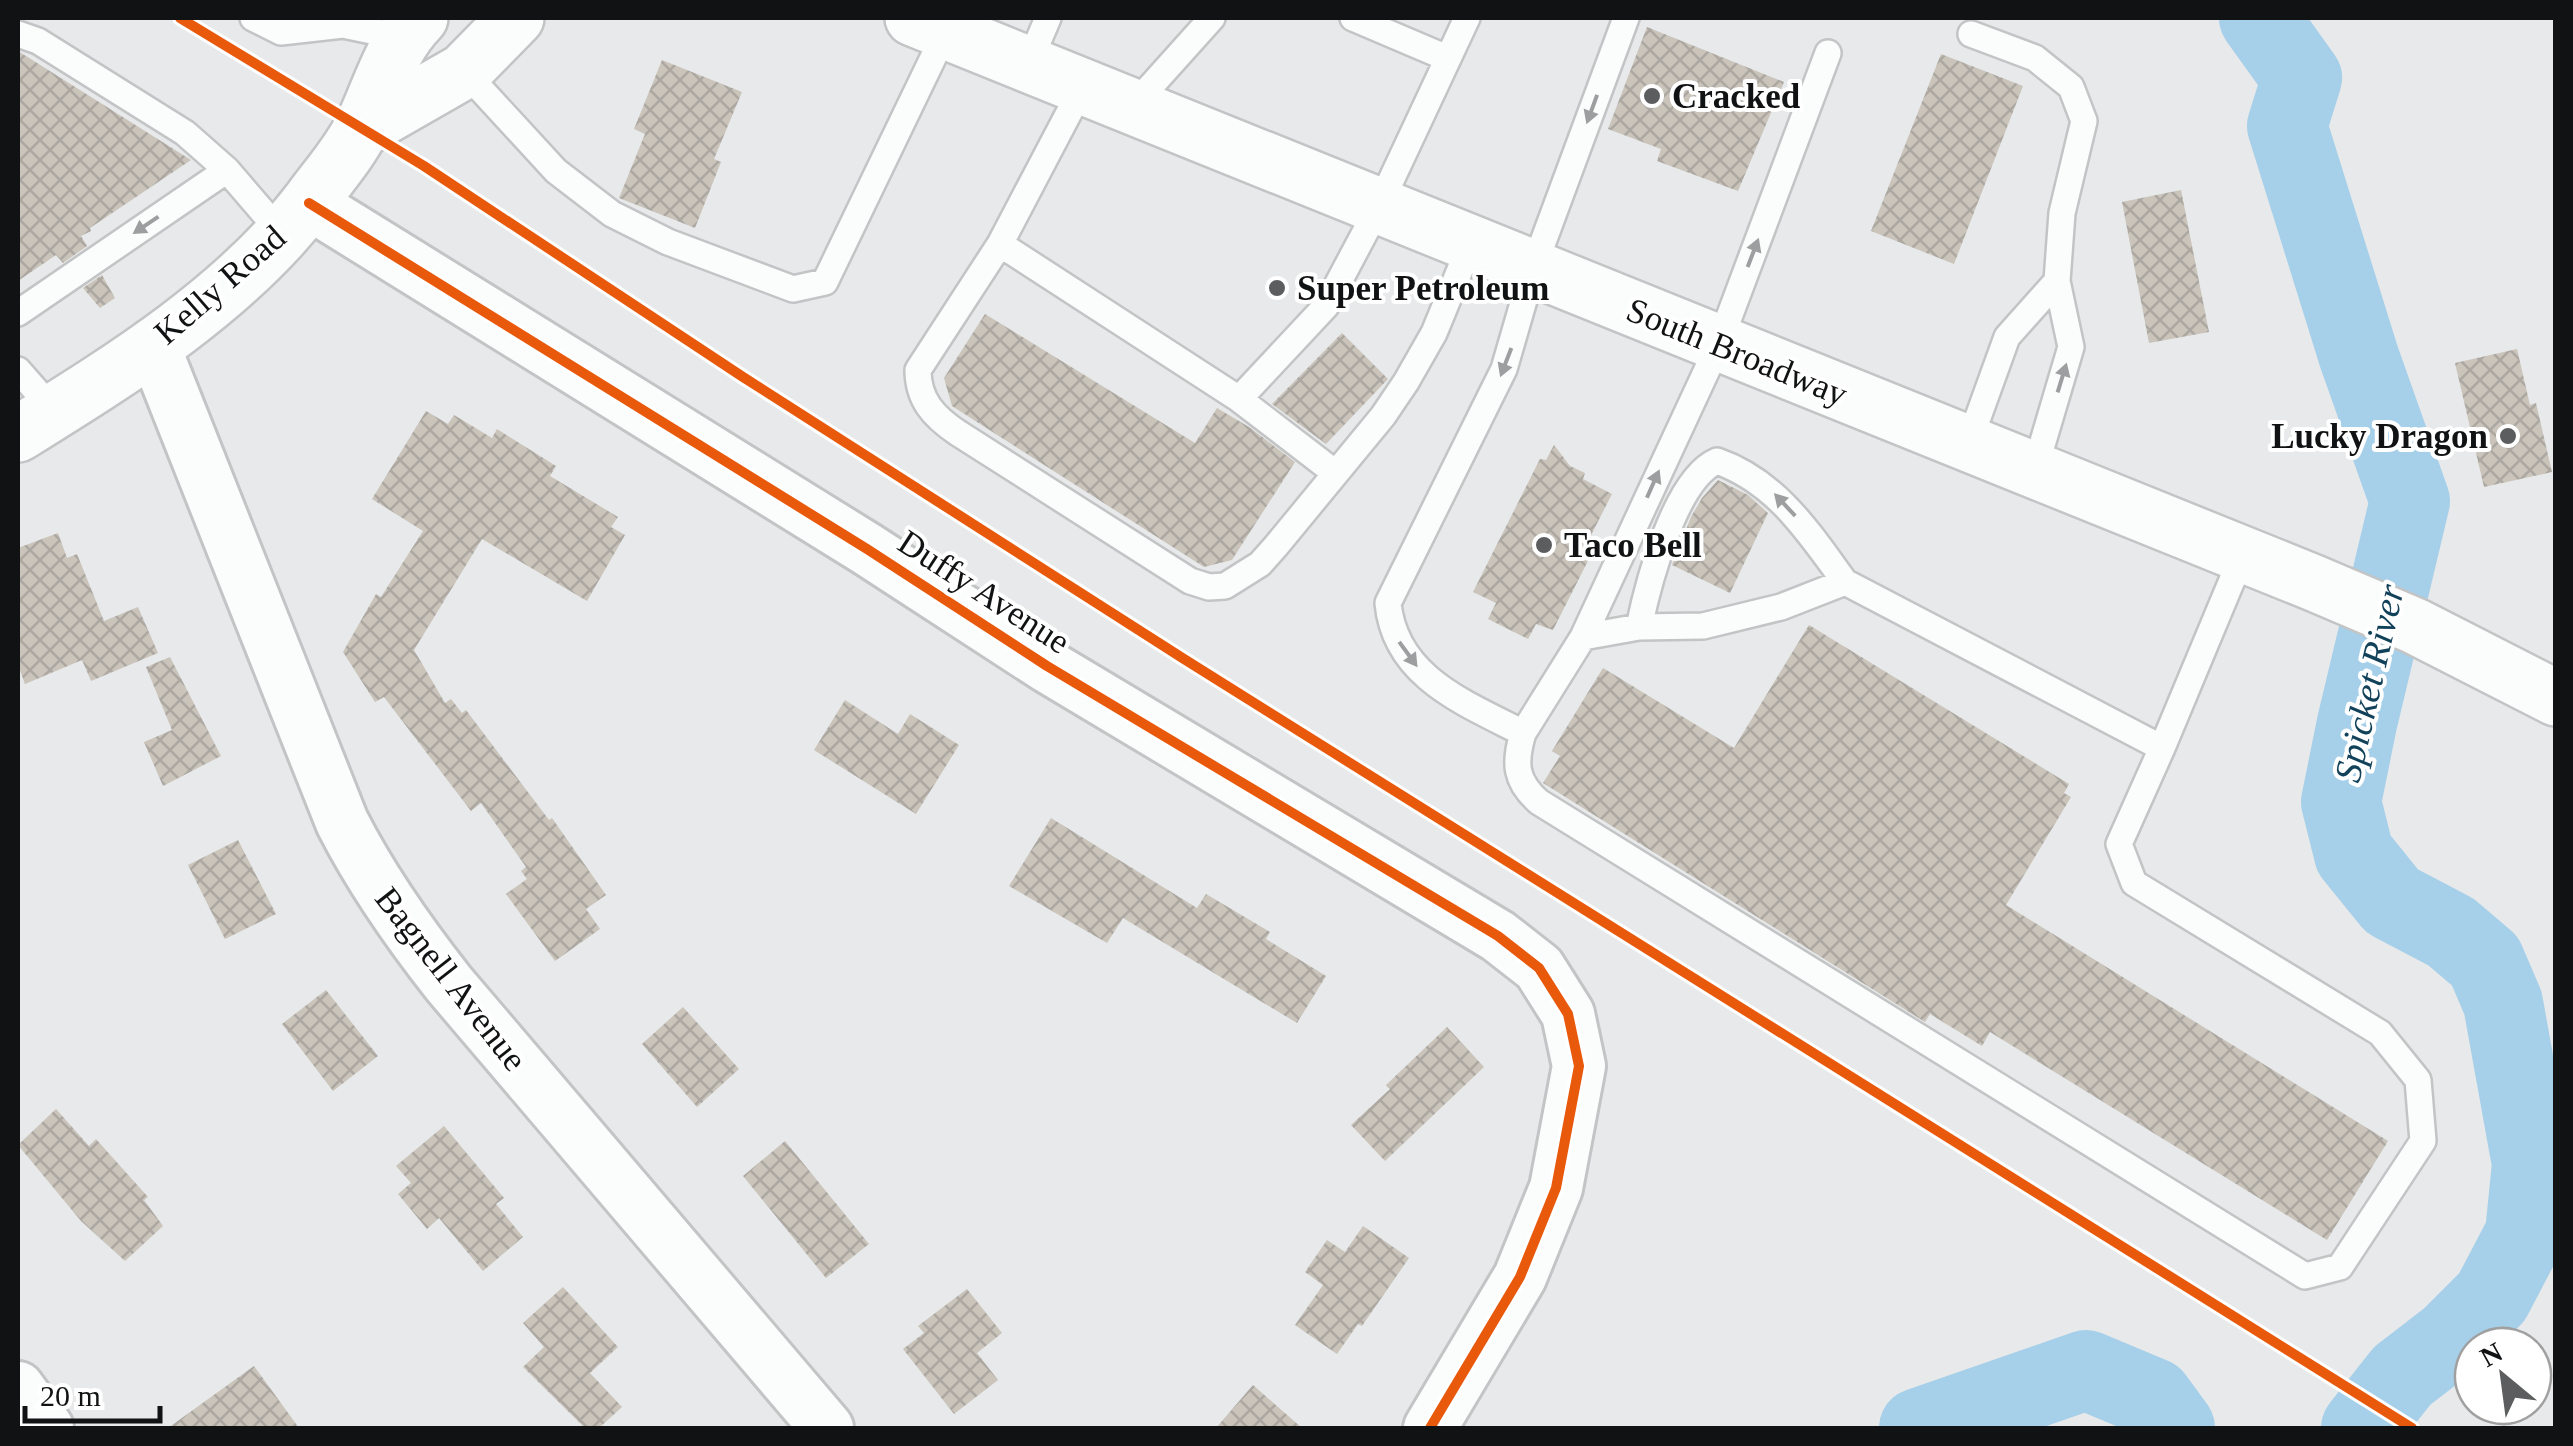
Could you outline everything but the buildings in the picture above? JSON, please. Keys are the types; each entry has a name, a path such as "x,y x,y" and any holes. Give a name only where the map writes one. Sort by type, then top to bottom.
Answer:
{"main road":[{"path":"361,130 464,71 516,18"},
{"name":"Kelly Road","path":"36,423 153,344 236,278 296,218 361,130 407,24"},
{"name":"South Broadway","path":"930,24 1038,41 1082,86 1968,446 2314,582 2416,626 2556,698"}],"street":[{"name":"Duffy Avenue","path":"296,218 508,324 1047,666 1498,936 1539,968 1568,1014 1578,1066 1556,1188 1520,1276 1430,1428"},
{"name":"Bagnell Avenue","path":"153,344 335,806 367,872 449,984 827,1428"},
{"path":"18,1388 47,1428"}],"lane":[{"path":"253,18 281,32 343,21 407,24"},
{"path":"1132,106 1212,18"},
{"path":"1353,18 1447,58"},
{"path":"1239,398 1326,306 1467,18"},
{"path":"1523,733 1447,694 1424,676 1390,626 1388,603 1504,369 1533,268 1626,18"},
{"path":"464,71 582,194 668,242 792,289 825,282 930,24"},
{"path":"18,34 38,41 185,132 227,170 296,218"},
{"path":"1971,34 2035,58 2072,87 2084,122 2062,213 2056,281 2072,348 2034,472"},
{"path":"1828,53 1718,344 1584,637 1523,733 1516,773 1524,789 1539,802 2306,1276 2340,1267 2423,1141 2418,1080 2380,1032 2134,884 2120,844 2242,554"},
{"path":"1082,86 1000,244 918,370 918,386 938,420 1190,581 1209,587 1225,586 1260,564 1384,416 1434,333 1471,244"},
{"path":"18,313 227,170"},
{"path":"1000,244 1239,398 1334,472"},
{"path":"1968,446 2007,337 2056,281"},
{"path":"18,370 36,423"},
{"path":"1639,627 1656,555 1694,479 1704,467 1717,461 1775,494 1846,582 2162,748"},
{"path":"1584,637 1639,627 1703,626 1781,607 1846,582"}],"waterway":[{"name":"Spicket River","path":"2259,18 2302,78 2287,126 2359,357 2410,501 2341,802 2354,854 2392,901 2451,932 2485,961 2503,1003 2532,1164 2525,1234 2492,1297 2450,1339 2402,1376 2361,1428"},
{"name":"Spicket River","path":"1919,1428 2086,1370 2153,1398 2175,1428"}],"cycle path":[{"path":"180,18 424,166 743,377 1184,659 2412,1428"},
{"path":"309,203 867,549 1047,666 1498,936 1539,968 1568,1014 1579,1066 1556,1188 1520,1277 1430,1428"}],"place":[{"name":"Cracked","path":"1652,96"},
{"name":"Super Petroleum","path":"1277,288"},
{"name":"Lucky Dragon","path":"2508,436"},
{"name":"Taco Bell","path":"1544,545"}]}
